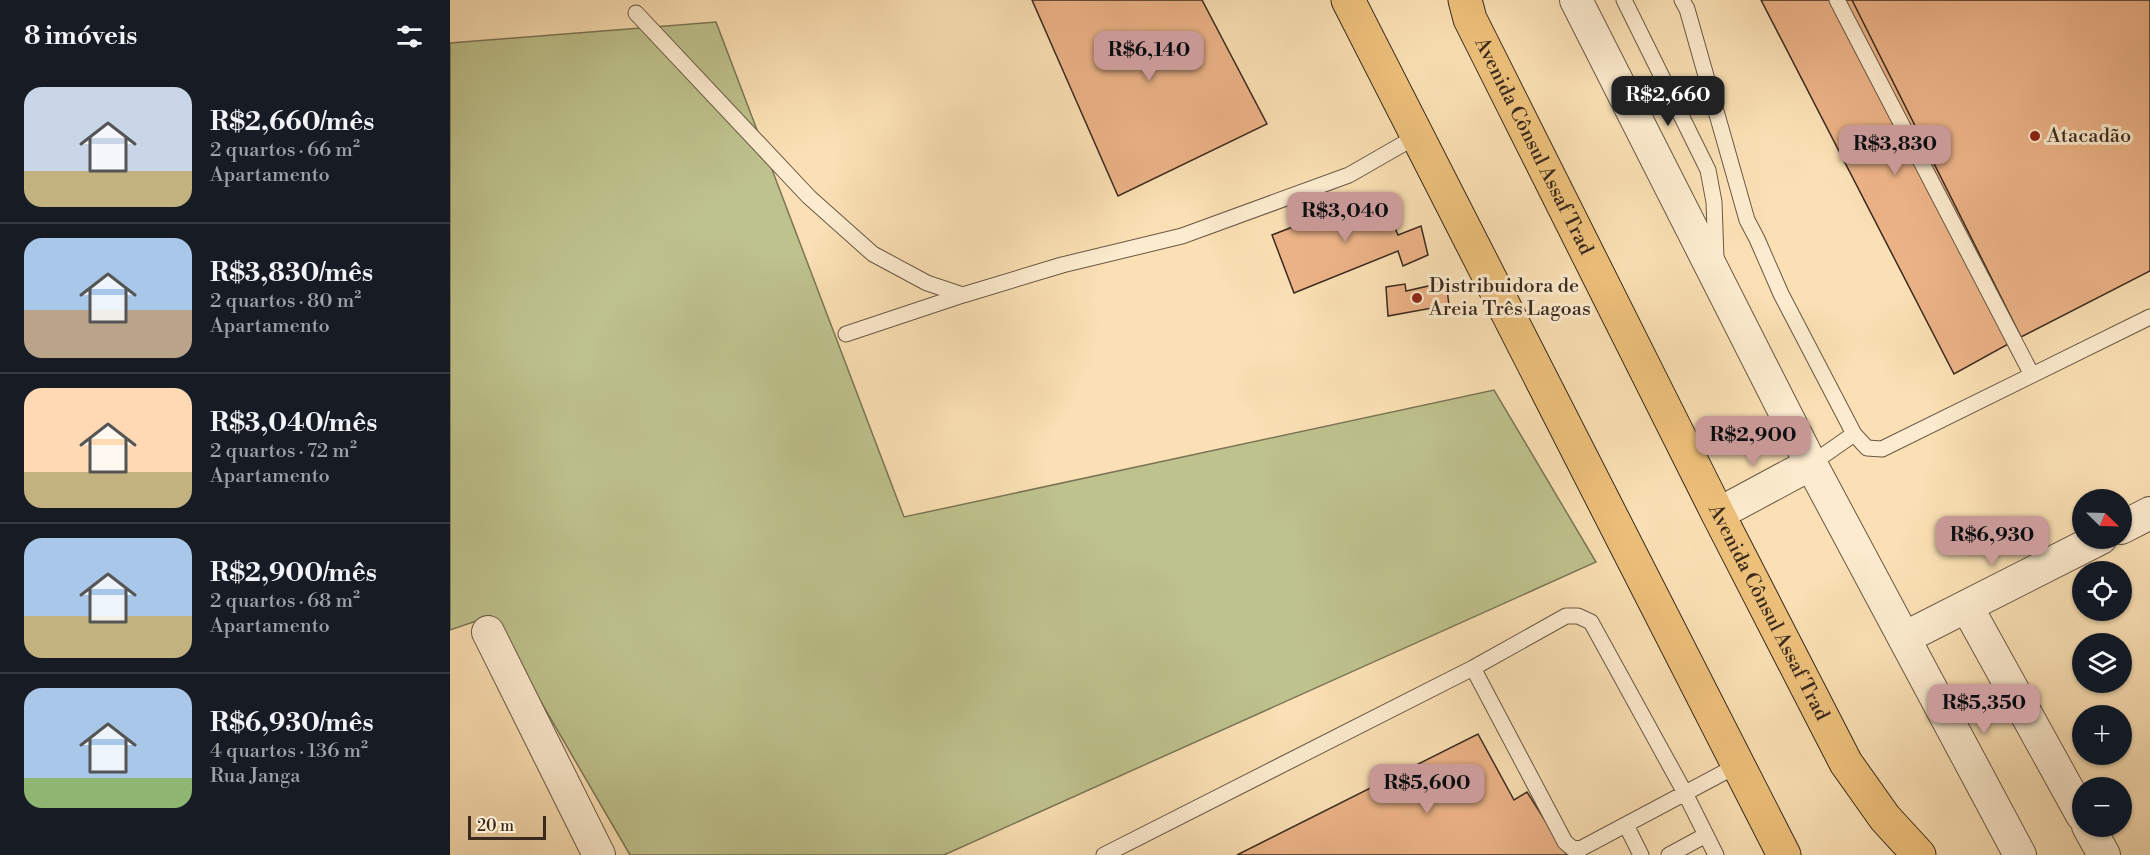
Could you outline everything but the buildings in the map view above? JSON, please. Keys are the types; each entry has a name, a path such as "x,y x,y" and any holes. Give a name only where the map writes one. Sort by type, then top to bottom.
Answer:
{"main road":[{"path":"1348,0 1784,855"},
{"name":"Avenida Cônsul Assaf Trad","path":"1465,0 1470,19 1718,514 1846,763 1885,818 1919,855"}],"street":[{"path":"1576,0 1811,464 2020,855"},
{"path":"1718,514 1811,464"},
{"path":"2132,522 2150,513"},
{"path":"1904,638 2080,549"},
{"path":"1967,607 2072,797"},
{"path":"488,632 599,855"},
{"path":"2094,837 2104,855"}],"lane":[{"path":"1624,0 1708,170 1714,202 1716,277"},
{"path":"1682,0 1687,9 1747,220 1781,294 1854,434 1867,448 1882,448 2150,317"},
{"path":"1837,0 2032,375"},
{"path":"636,13 809,197 873,254 927,283 963,295"},
{"path":"846,334 1062,265 1182,236 1349,175 1416,136"},
{"path":"1811,464 1854,434"},
{"path":"1104,855 1473,668 1566,616 1578,616 1590,622 1685,793 1716,855"},
{"path":"1473,668 1565,842 1572,848 1580,849 1738,765"},
{"path":"1626,825 1641,855"},
{"path":"1669,855 1706,835"}],"green space":[{"path":"716,22 904,517 1494,390 1596,562 944,855 630,855 491,616 450,630 450,43"}],"place":[{"name":"Atacadão","path":"2035,136"},
{"name":"Distribuidora de Areia Três Lagoas","path":"1417,298"}]}
